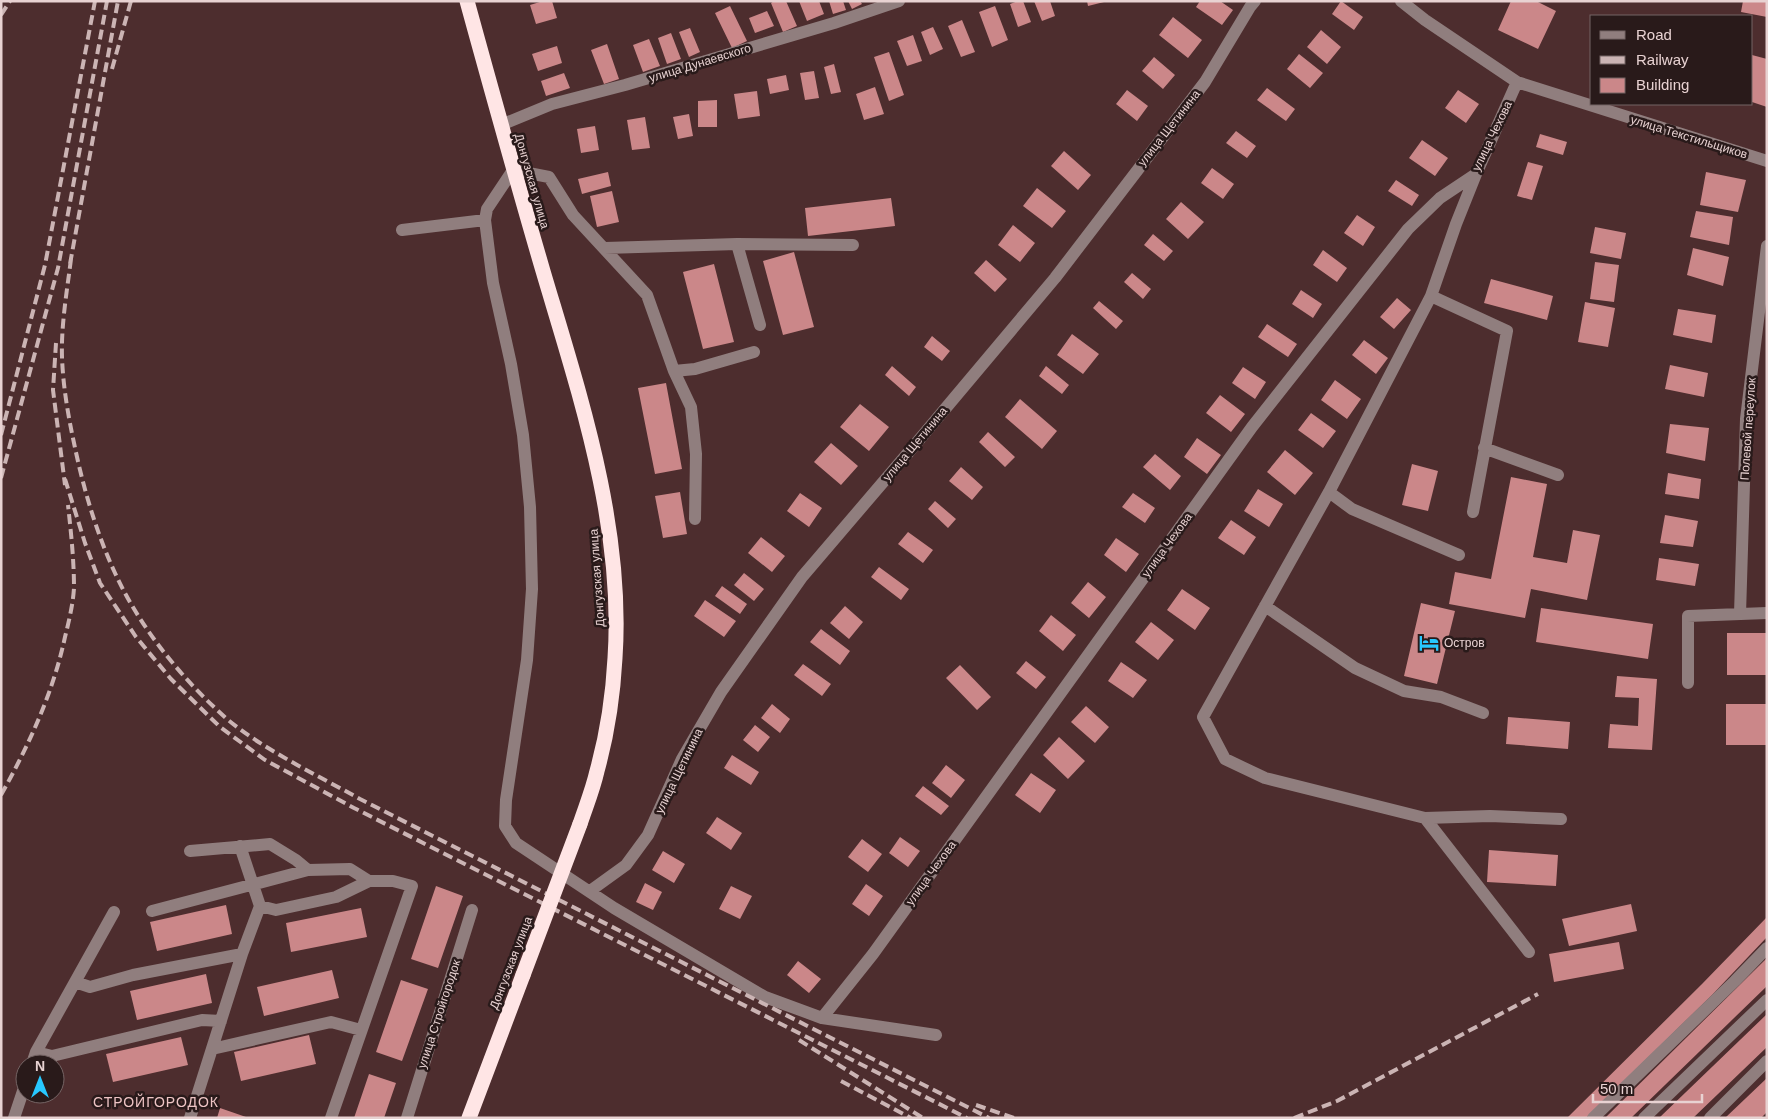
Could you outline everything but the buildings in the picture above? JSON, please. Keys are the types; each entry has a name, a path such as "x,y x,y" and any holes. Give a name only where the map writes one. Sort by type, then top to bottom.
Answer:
{"highway":[{"name":"Донгузская улица","path":"467,1 513,170 574,378 600,478 611,539 616,603 615,657 609,715 599,762 580,824 469,1118"}],"street":[{"name":"улица Дунаевского","path":"501,125 552,104 625,85 825,26 899,1"},
{"name":"улица Текстильщиков","path":"1401,1 1518,82 1590,105"},
{"name":"улица Щетинина","path":"590,891 626,865 648,835 682,758 721,692 802,576 908,453 1054,278 1205,82 1249,3"},
{"name":"улица Чехова","path":"822,1018 873,954 1252,427 1408,229 1440,198 1476,174 1518,82"},
{"name":"улица Текстильщиков","path":"1590,105 1767,161"},
{"path":"695,519 696,454 691,407 674,371 647,295 573,216 549,177 513,170 487,209 485,220 493,283 511,364 523,435 530,507 532,598 527,660 506,800 505,826 516,843 614,908 765,997 822,1018 936,1035"},
{"path":"1476,174 1431,296 1329,492 1203,717 1225,758 1264,778 1425,818 1490,816 1561,819"},
{"path":"402,230 485,220"},
{"path":"604,248 737,244 853,246"},
{"path":"737,244 760,326"},
{"name":"Полевой переулок","path":"1740,614 1746,419 1767,246"},
{"path":"1431,296 1507,330 1473,512"},
{"path":"674,371 695,369 754,352"},
{"path":"1484,448 1558,475"},
{"path":"1329,492 1352,509 1459,555"},
{"path":"1265,606 1355,668 1404,691 1441,697 1483,714"},
{"path":"1688,683 1688,616 1767,614"},
{"path":"1425,818 1529,952"},
{"path":"190,851 270,844 308,870"},
{"path":"190,1118 242,954 260,906 240,846"},
{"path":"152,911 308,870 350,869 369,881"},
{"path":"260,906 276,910 302,905 336,897 369,881 394,881 412,886 331,1118"},
{"name":"улица Стройгородок","path":"407,1118 472,910"},
{"path":"36,1054 114,912"},
{"path":"1593,1118 1767,948"},
{"path":"75,982 90,987 133,975 242,954"},
{"path":"1644,1118 1767,1000"},
{"path":"60,1054 202,1020 221,1021"},
{"path":"212,1049 330,1022 361,1030"},
{"path":"1710,1118 1767,1061"},
{"path":"15,1117 19,1104"}],"railway":[{"path":"1,15 10,1"},
{"path":"1,435 45,265 95,1"},
{"path":"1,478 58,268 107,1"},
{"path":"70,264 118,1"},
{"path":"112,69 131,1"},
{"path":"71,259 63,320 62,345 66,400 82,476 102,542 125,593 163,652 194,687 227,719 257,741 291,762 360,799 989,1118"},
{"path":"56,343 53,390 65,485"},
{"path":"65,479 100,583 136,637 171,679 220,727 265,760 354,808 967,1118"},
{"path":"1,795 21,757 47,698 68,625 74,588 68,505"},
{"path":"1294,1118 1337,1101 1538,994"},
{"path":"799,1040 923,1118"},
{"path":"841,1081 911,1118"},
{"path":"976,1105 1014,1118"}],"place":[{"name":"Остров","path":"1429,643"}],"district":[{"name":"СТРОЙГОРОДОК","path":"156,1102"}]}
